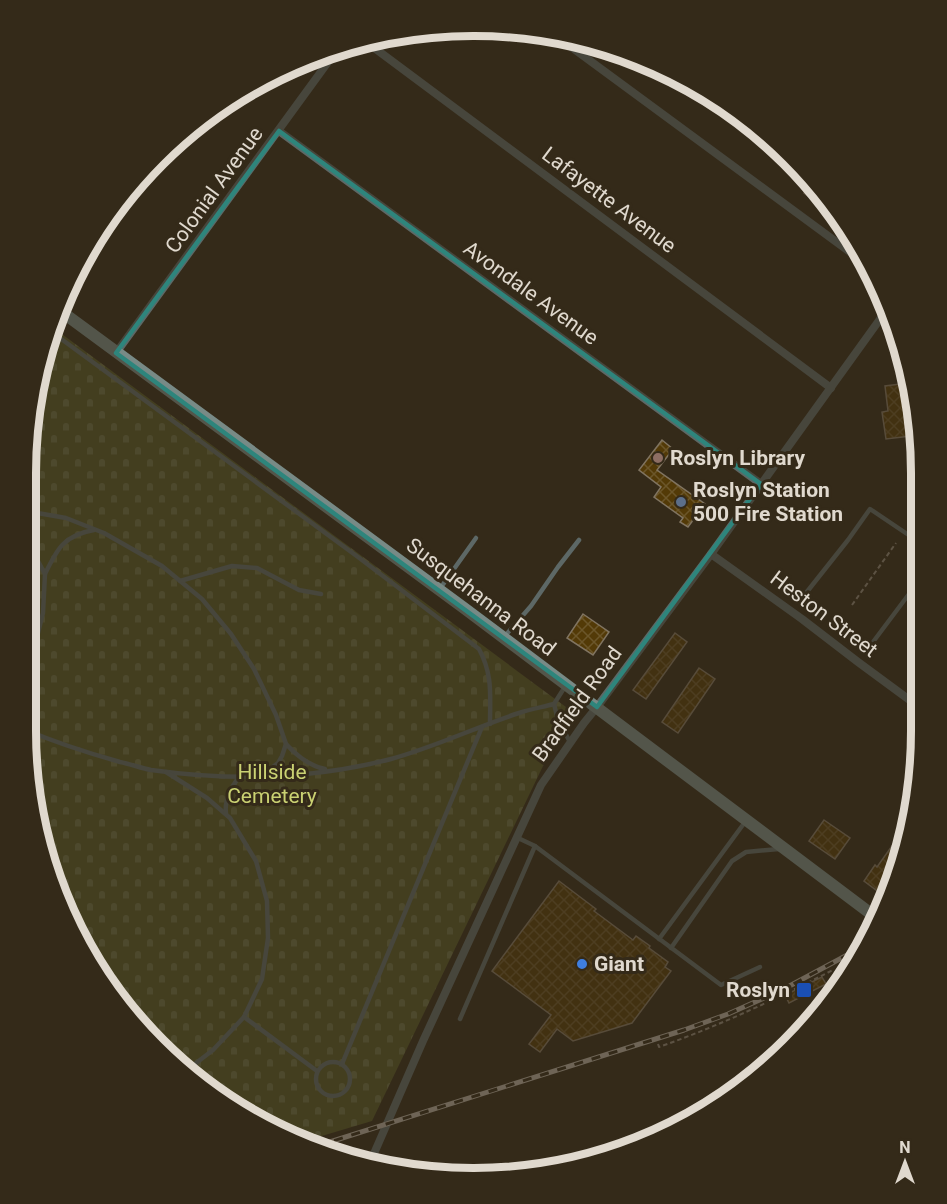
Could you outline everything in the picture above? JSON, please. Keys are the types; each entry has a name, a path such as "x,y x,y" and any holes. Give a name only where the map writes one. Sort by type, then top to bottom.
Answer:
{"main road":[{"name":"Susquehanna Road","path":"66,315 440,590 871,914"}],"street":[{"path":"571,47 850,252"},
{"name":"Lafayette Avenue","path":"374,48 831,388"},
{"name":"Colonial Avenue","path":"116,353 330,60"},
{"name":"Avondale Avenue","path":"279,131 761,484"},
{"name":"Bradfield Road","path":"373,1156 423,1041 541,785 570,742 711,554 882,317"},
{"name":"Heston Street","path":"711,554 911,701"}],"lane":[{"path":"58,337 368,564 479,649 490,677 490,724"},
{"path":"806,593 870,508 911,537"},
{"path":"36,514 66,518 97,530 162,566 202,599 231,634 254,669 276,715 286,744 305,762 332,771"},
{"path":"36,641 43,613 45,574 57,550 77,535 97,530"},
{"path":"440,590 476,538"},
{"path":"504,638 531,606 579,540"},
{"path":"36,557 45,574"},
{"path":"180,581 232,566 257,568 298,590 321,594"},
{"path":"873,642 911,591"},
{"path":"567,685 555,704 558,720 570,742"},
{"path":"36,734 58,744 149,769 212,776 276,776 346,769 392,758 452,739 520,712 555,704"},
{"path":"342,1064 482,727"},
{"path":"256,776 278,764 286,744"},
{"path":"165,771 207,798 230,818 256,861 267,901 268,938 262,979 244,1017 213,1050 193,1066"},
{"path":"227,816 225,808 227,798 240,776"},
{"path":"659,939 746,820"},
{"path":"517,838 535,846 721,985 759,967"},
{"path":"460,1019 535,846"},
{"path":"671,948 732,861 746,852 785,849"},
{"path":"86,934 94,948"},
{"path":"244,1017 317,1071"},
{"path":"326,1063 342,1064 349,1073 350,1084 343,1094 332,1097 326,1095 317,1088 315,1076 317,1071 326,1063"}],"path":[{"path":"852,604 896,543"},
{"path":"658,1044 659,1047 727,1021 833,970"}],"highlighted area":[{"path":"279,131 761,484 597,707 116,353"}],"green space":[{"name":"Hillside Cemetery","path":"59,332 570,710 372,1121 315,1138 280,1123 207,1078 164,1040 126,997 95,949 69,898 44,816 36,730 37,445 44,388"}],"building":[{"path":"806,190 818,203 804,193"},
{"path":"902,384 909,436 886,439 882,412 888,411 885,386"},
{"path":"662,440 673,449 657,470 705,504 688,527 680,522 683,518 654,497 661,487 639,470"},
{"path":"583,614 609,632 593,655 567,638"},
{"path":"675,633 687,642 646,699 633,690"},
{"path":"699,668 715,679 678,733 662,722"},
{"path":"824,820 850,838 835,859 809,841"},
{"path":"894,843 896,844 880,893 864,881 875,865 877,867"},
{"name":"Giant","path":"559,881 633,940 636,936 650,946 649,948 668,962 665,967 671,971 632,1023 573,1041 557,1029 540,1052 529,1044 551,1015 492,971"},
{"name":"Roslyn","path":"822,977 826,984 789,1003 785,995"}],"railway":[{"path":"327,1143 684,1030 728,1014 782,990 849,954"}],"place":[{"name":"Roslyn Library","path":"658,458"},
{"name":"Roslyn Station 500 Fire Station","path":"681,502"},
{"name":"Giant","path":"582,964"},
{"name":"Roslyn","path":"804,990"}]}
